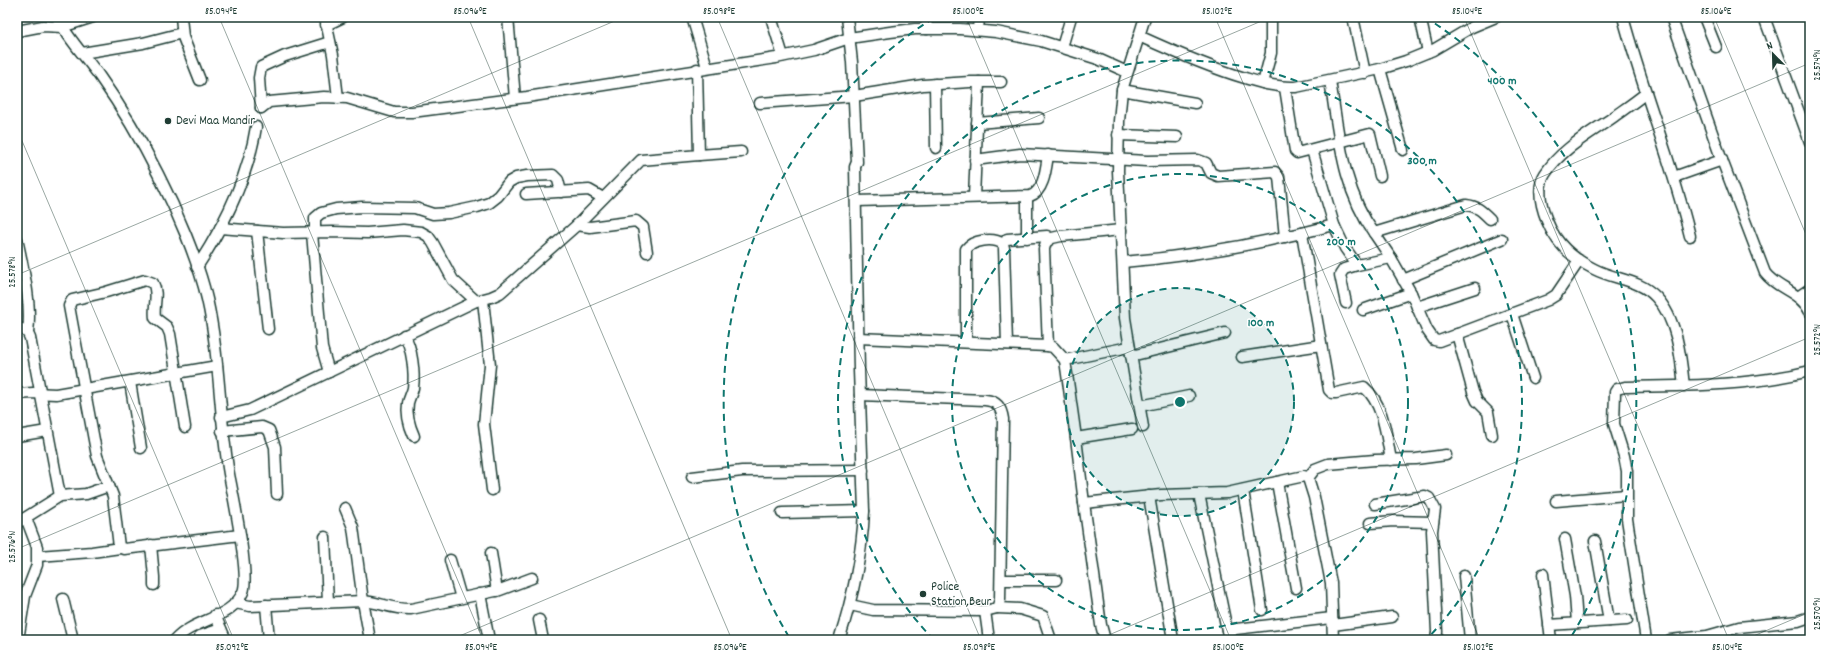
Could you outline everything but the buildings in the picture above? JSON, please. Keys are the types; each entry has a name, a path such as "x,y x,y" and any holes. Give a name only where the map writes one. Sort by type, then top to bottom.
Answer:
{"street":[{"path":"57,17 62,27 118,103 145,150 174,209 197,267 206,298 217,366 222,431 240,535 245,575 244,590 235,603 216,616 198,624 175,640"},
{"path":"17,31 43,26 62,27 93,17"},
{"path":"181,17 182,33 200,80"},
{"path":"338,98 334,60 326,21 343,17"},
{"path":"508,17 515,98"},
{"path":"692,17 702,68 699,155"},
{"path":"771,17 783,56"},
{"path":"842,17 847,39"},
{"path":"839,640 850,605 861,557 864,510 858,338 857,201 855,167 852,163 852,96 847,39 847,17"},
{"path":"926,17 927,29"},
{"path":"978,30 979,17"},
{"path":"1062,47 1071,17"},
{"path":"1143,427 1130,351 1123,293 1118,135 1122,90 1145,17"},
{"path":"1263,83 1271,53 1271,17"},
{"path":"1353,17 1365,73"},
{"path":"1420,17 1428,52"},
{"path":"1139,36 1193,60 1263,83 1285,88 1330,81 1380,69 1428,52 1472,27 1496,17"},
{"path":"1623,17 1674,177 1690,236"},
{"path":"1671,17 1722,160 1765,273 1770,280 1798,296 1807,305 1810,312"},
{"path":"1704,17 1716,47"},
{"path":"1764,17 1810,142"},
{"path":"330,42 278,58 261,67 259,78 261,108 264,104 276,101 324,97 354,100 383,110 403,112 515,98 783,56 814,50 847,39 890,32 927,29 978,30 1015,35 1062,47 1127,72"},
{"path":"82,53 130,46 182,33"},
{"path":"1380,69 1403,150"},
{"path":"1330,81 1345,170 1355,202 1411,293 1427,330 1434,340 1439,341 1548,300 1556,295 1579,261"},
{"path":"974,198 979,82"},
{"path":"760,103 852,96 935,84 1001,82"},
{"path":"935,84 936,148"},
{"path":"1285,88 1295,151 1300,153 1370,134 1380,176"},
{"path":"1122,90 1195,103"},
{"path":"1646,93 1611,119 1584,136 1562,154 1544,175 1539,194 1543,213 1550,229 1555,239 1564,250 1579,261 1605,274 1630,280 1645,288 1657,298 1668,314 1673,328 1681,360 1684,386"},
{"path":"977,123 1039,118"},
{"path":"197,267 220,228 240,189 248,165 256,127"},
{"path":"1118,135 1177,137"},
{"path":"1312,150 1334,225 1345,248 1357,265"},
{"path":"222,417 250,410 404,335 480,300 491,297 507,288 577,225 640,160 741,152"},
{"path":"975,160 1011,154 1153,161 1198,160 1206,163 1211,173 1218,176 1275,172 1279,177 1285,237"},
{"path":"857,201 1027,197 1035,195 1040,189 1046,171 1048,155"},
{"path":"1674,177 1722,160"},
{"path":"329,372 322,348 313,232 315,218 321,214 336,209 362,207 409,207 437,214 477,207 494,199 509,182 521,176 553,175 558,180 561,192"},
{"path":"526,194 589,190 603,198"},
{"path":"1027,197 1027,238"},
{"path":"1374,233 1466,205 1481,209 1490,219"},
{"path":"577,225 590,227 636,221 643,226 647,252"},
{"path":"1123,262 1194,254 1285,237 1334,225"},
{"path":"220,228 257,231 367,233 403,230 421,232 428,236 434,244 453,280 480,300 490,365 484,424 492,490"},
{"path":"1048,346 1044,248 1046,242 1052,238 1066,235 1121,230"},
{"path":"257,231 268,329"},
{"path":"1302,233 1327,381 1332,393 1336,394 1364,387 1372,396 1381,414 1391,460"},
{"path":"1007,239 1047,236"},
{"path":"17,239 29,312 28,332 32,346 60,496"},
{"path":"1403,280 1502,239"},
{"path":"966,342 966,249 972,244 978,242 996,241 1003,244 1004,248 1007,344"},
{"path":"1346,303 1341,280 1341,271 1357,265 1390,258"},
{"path":"120,548 110,486 97,456 69,303 75,298 106,292 145,280 150,281 155,287 156,293 153,307 155,318 168,329 185,427"},
{"path":"1417,307 1475,288"},
{"path":"1798,296 1810,289"},
{"path":"1363,310 1411,293"},
{"path":"1512,314 1533,378"},
{"path":"17,328 24,329 28,332"},
{"path":"1065,360 1130,351 1225,333"},
{"path":"1457,334 1473,392 1477,401 1488,412 1492,435"},
{"path":"404,335 409,342 413,388 408,402 407,414 409,426 414,436"},
{"path":"858,338 1048,346 1054,347 1065,360 1101,625 1105,640"},
{"path":"1242,357 1321,345"},
{"path":"17,394 56,394 85,390 217,366"},
{"path":"1646,640 1632,562 1627,519 1627,471 1614,424 1615,392 1617,389 1625,387 1736,384 1788,377 1810,371"},
{"path":"130,382 140,448"},
{"path":"860,395 985,400 996,403 1000,407 1003,418 1001,580 1000,600 997,608"},
{"path":"1140,406 1189,396"},
{"path":"222,431 251,427 262,427 269,430 274,447 277,494"},
{"path":"1076,438 1132,429"},
{"path":"17,436 47,431"},
{"path":"1308,478 1315,469 1328,464 1426,458 1446,455"},
{"path":"692,477 742,471 863,470"},
{"path":"1084,503 1149,496 1227,493 1304,476 1308,478"},
{"path":"1308,478 1314,497 1331,583 1333,640"},
{"path":"1277,482 1296,588"},
{"path":"18,640 25,596 34,576 38,556 34,538 21,520 60,496 86,494 110,486"},
{"path":"1243,490 1262,610"},
{"path":"1199,494 1228,635 1332,622 1392,617"},
{"path":"1556,501 1626,495"},
{"path":"1149,496 1173,640"},
{"path":"1375,504 1425,496 1429,498 1435,509 1432,531 1437,632 1436,640"},
{"path":"345,508 353,528 370,640"},
{"path":"782,513 864,510"},
{"path":"1370,522 1433,522"},
{"path":"38,556 92,552 240,535"},
{"path":"325,537 328,602"},
{"path":"1565,539 1575,596 1577,623"},
{"path":"1595,541 1609,621"},
{"path":"151,545 154,585"},
{"path":"491,553 497,591"},
{"path":"450,560 461,598"},
{"path":"1543,574 1551,640"},
{"path":"1464,576 1470,640"},
{"path":"235,603 250,606 363,601 403,610 497,591 532,578"},
{"path":"1001,580 1056,580"},
{"path":"480,594 489,640"},
{"path":"63,599 73,640"},
{"path":"266,605 269,640"},
{"path":"850,605 873,610 985,611 997,608 1020,609 1043,616 1051,640"},
{"path":"985,611 989,640"},
{"path":"216,616 226,640"},
{"path":"1670,640 1707,636 1727,629 1798,621 1810,617"},
{"path":"539,620 543,640"},
{"path":"1549,625 1627,620"},
{"path":"198,624 201,638 221,629"}],"place":[{"name":"Devi Maa Mandir","path":"168,121"},
{"name":"Police Station,Beur","path":"923,594"}]}
